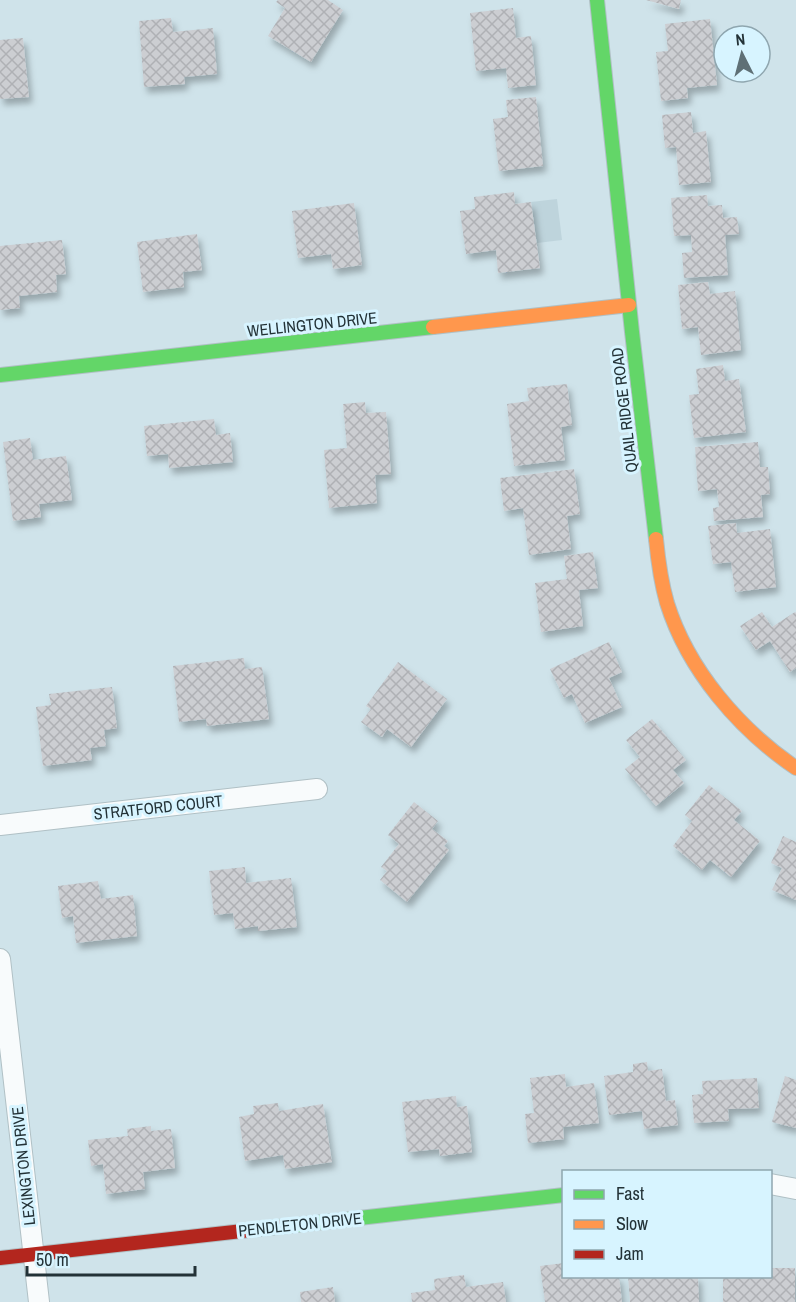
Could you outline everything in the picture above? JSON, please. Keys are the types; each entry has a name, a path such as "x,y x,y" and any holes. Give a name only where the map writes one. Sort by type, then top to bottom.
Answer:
{"street":[{"name":"QUAIL RIDGE ROAD","path":"597,0 628,305 658,557 668,602 684,644 708,683 743,724 777,755 796,768"},
{"name":"WELLINGTON DRIVE","path":"0,375 628,305"},
{"name":"STRATFORD COURT","path":"0,825 316,789"},
{"name":"LEXINGTON DRIVE","path":"0,959 39,1302"},
{"path":"772,1184 796,1189"},
{"name":"PENDLETON DRIVE","path":"0,1258 562,1195"}],"shaded area":[{"path":"557,199 562,240 537,243 531,202"}],"building":[{"path":"278,0 328,0 343,10 311,62 268,36 285,8 276,2"},
{"path":"646,0 681,0 679,9"},
{"path":"513,8 516,38 531,36 536,85 508,88 506,68 476,71 470,13"},
{"path":"171,18 173,32 213,28 217,74 184,77 185,84 144,87 139,21"},
{"path":"710,19 712,84 717,85 687,88 688,98 661,101 656,52 668,51 665,24"},
{"path":"23,38 29,97 0,99 0,40"},
{"path":"536,97 543,166 499,171 493,119 508,117 506,100"},
{"path":"691,112 693,133 706,131 711,182 679,185 676,147 665,148 662,115"},
{"path":"514,192 515,204 531,202 540,268 498,273 496,250 466,254 460,211 475,209 474,197"},
{"path":"707,195 708,206 722,205 723,218 737,217 739,234 725,235 728,275 684,278 682,253 692,252 691,235 674,236 671,198"},
{"path":"354,203 362,265 333,269 331,254 298,258 292,211"},
{"path":"197,234 202,270 183,272 184,287 143,292 137,242"},
{"path":"62,240 66,274 56,275 57,292 19,296 20,308 0,310 0,246"},
{"path":"708,282 710,294 735,291 741,350 701,355 698,327 682,329 678,285"},
{"path":"723,365 725,381 739,379 746,432 694,438 689,395 699,394 696,369"},
{"path":"567,384 572,425 561,427 565,460 514,466 507,404 529,401 527,388"},
{"path":"365,402 366,413 386,412 391,474 375,475 377,503 329,508 324,450 347,448 343,404"},
{"path":"214,419 216,435 230,433 233,462 169,468 168,454 147,456 144,426"},
{"path":"30,438 33,460 66,456 72,500 39,504 41,517 13,521 3,442"},
{"path":"758,442 760,467 768,467 770,494 761,495 763,517 714,521 713,508 719,507 717,489 698,491 695,447"},
{"path":"574,469 580,514 567,516 571,549 529,555 523,508 504,511 500,478"},
{"path":"736,523 737,533 770,529 776,587 735,592 731,562 713,564 708,526"},
{"path":"593,552 598,588 579,590 583,626 541,632 535,583 567,579 564,556"},
{"path":"762,612 772,627 796,613 796,668 790,672 770,641 756,650 740,626"},
{"path":"609,642 622,672 609,678 622,707 585,723 572,694 564,698 550,669"},
{"path":"244,658 245,669 262,667 269,719 207,726 206,719 179,722 173,666"},
{"path":"398,662 447,699 411,747 387,729 382,737 361,722 371,709 366,706"},
{"path":"112,687 117,728 104,730 106,746 90,748 92,760 43,766 36,707 51,705 49,694"},
{"path":"652,719 686,760 673,770 684,783 656,806 625,769 640,757 626,740"},
{"path":"709,785 742,811 734,820 760,841 731,877 710,860 702,870 673,846 692,821 685,815"},
{"path":"414,802 438,821 432,829 448,841 444,846 449,850 407,902 380,880 387,871 381,867 399,844 388,835"},
{"path":"783,836 796,842 796,900 772,890 782,868 771,863"},
{"path":"245,867 246,883 291,878 297,927 258,931 258,926 235,929 233,913 214,915 209,871"},
{"path":"98,881 101,899 133,895 137,936 76,943 73,916 62,918 58,886"},
{"path":"647,1062 648,1071 662,1069 666,1101 675,1100 678,1125 644,1129 642,1111 609,1115 604,1076 633,1072 633,1064"},
{"path":"565,1074 566,1087 594,1083 599,1123 563,1127 564,1139 528,1143 525,1114 534,1113 530,1078"},
{"path":"785,1076 796,1080 796,1128 772,1122"},
{"path":"757,1078 759,1108 728,1109 729,1121 694,1123 692,1095 703,1094 702,1081"},
{"path":"456,1096 457,1107 467,1106 472,1152 440,1156 439,1149 408,1152 402,1102"},
{"path":"278,1103 279,1111 323,1104 332,1162 285,1169 283,1155 245,1161 239,1117 254,1114 253,1106"},
{"path":"151,1126 151,1131 171,1129 175,1168 143,1172 145,1189 106,1194 103,1164 91,1166 88,1140 128,1136 127,1129"},
{"path":"562,1263 562,1278 619,1278 622,1302 545,1302 540,1266"},
{"path":"772,1268 795,1268 795,1302 723,1302 723,1278 772,1278"},
{"path":"464,1275 466,1287 503,1282 506,1302 412,1302 411,1293 435,1290 434,1279"},
{"path":"628,1278 698,1278 699,1302 630,1302"},
{"path":"333,1287 335,1302 301,1302 300,1292"}],"traffic: fast":[{"path":"597,0 656,539"},
{"path":"0,375 433,327"},
{"path":"279,1227 562,1195"}],"traffic: slow":[{"path":"433,327 629,305"},
{"path":"656,539 667,603 688,652 718,696 736,716 755,735 796,768"}],"traffic: jam":[{"path":"0,1258 279,1227"}]}
